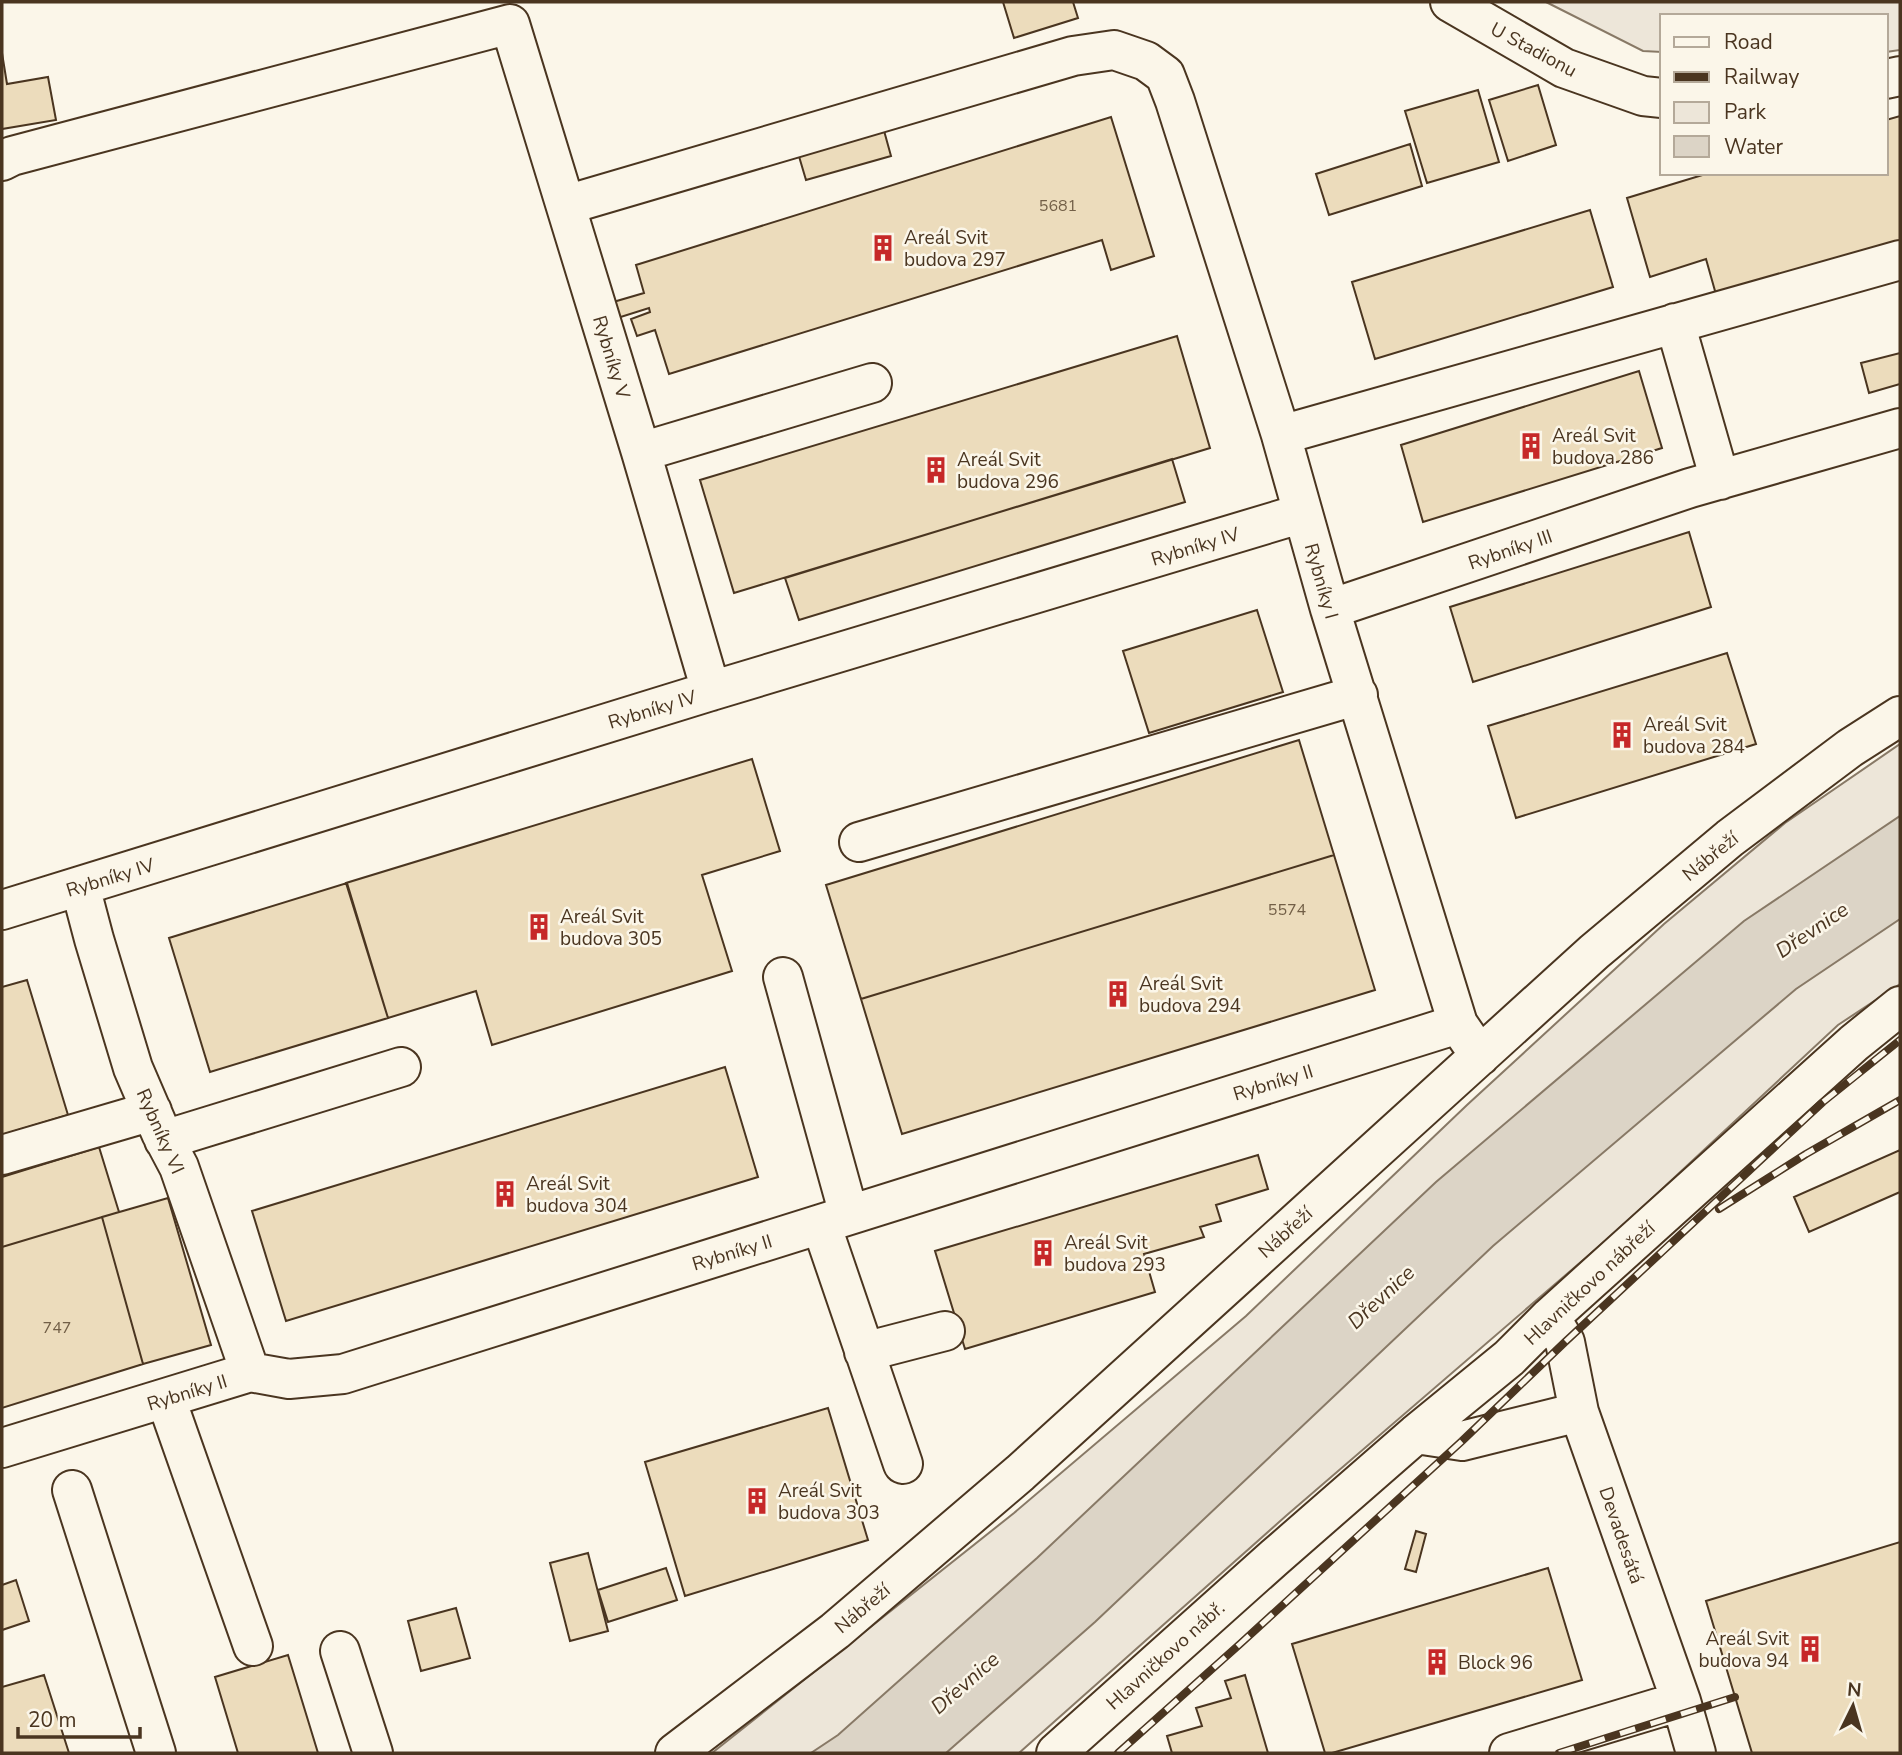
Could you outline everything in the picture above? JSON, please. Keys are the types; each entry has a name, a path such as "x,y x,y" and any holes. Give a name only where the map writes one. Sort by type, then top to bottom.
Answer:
{"street":[{"name":"U Stadionu","path":"1450,2 1564,68 1643,96 1660,98"},
{"name":"Rybníky V","path":"2,161 510,24 711,691"},
{"name":"Rybníky I","path":"566,205 1073,56 1114,50 1146,61 1165,75 1281,435 1330,609 1458,1024 1480,1056"},
{"path":"1281,435 1900,260"},
{"path":"1675,323 1705,484"},
{"path":"641,452 872,383"},
{"name":"Rybníky III","path":"1330,609 1705,484 1900,428"},
{"name":"Rybníky IV","path":"2,910 711,691 1303,513"},
{"path":"859,842 1358,695"},
{"name":"Nábřeží","path":"675,1753 835,1632 1020,1473 1594,952 1730,838 1850,748 1900,716"},
{"name":"Rybníky VI","path":"80,886 133,1069 179,1167 250,1372"},
{"path":"783,977 864,1352 903,1465"},
{"name":"Hlavničkovo nábřeží","path":"1275,1557 1416,1434 1509,1358 1550,1317 1854,1043 1900,1006"},
{"name":"Rybníky II","path":"2,1448 250,1372 289,1378 343,1374 1458,1024"},
{"path":"2,1155 158,1126 401,1067"},
{"name":"Devadesátá","path":"1550,1317 1565,1342 1579,1412 1681,1701 1696,1753"},
{"path":"864,1352 944,1331"},
{"path":"166,1399 253,1646"},
{"path":"1416,1434 1462,1441 1579,1412"},
{"path":"72,1490 156,1753"},
{"name":"Hlavničkovo nábř.","path":"1056,1753 1275,1557"},
{"path":"340,1651 373,1753"},
{"path":"1509,1753 1681,1701"}],"green space":[{"path":"1546,2 1900,2 1900,50 1888,52 1888,14 1660,14 1660,52 1643,51"},
{"path":"1900,744 1900,984 1838,1025 1618,1230 1287,1515 1019,1753 712,1753 1014,1513 1246,1316 1467,1105 1664,924 1785,823"}],"water":[{"name":"Dřevnice","path":"1900,816 1900,919 1796,989 1493,1246 1095,1622 946,1753 811,1753 838,1735 1037,1558 1436,1182 1744,921"}],"building":[{"path":"1003,2 1073,2 1078,18 1014,38"},
{"path":"2,53 7,84 48,77 56,120 2,129"},
{"path":"1538,85 1556,145 1508,161 1489,100"},
{"path":"1478,90 1499,162 1427,183 1405,111"},
{"path":"1900,116 1900,242 1717,298 1706,259 1650,277 1627,198 1702,175 1888,175 1888,119"},
{"name":"Areál Svit budova 297","path":"1111,117 1154,256 1111,270 1102,240 669,374 655,330 637,336 631,319 650,312 649,308 608,321 603,305 644,293 636,265"},
{"path":"883,127 891,156 806,180 798,153"},
{"path":"1410,144 1422,186 1329,215 1316,174"},
{"path":"1590,210 1613,287 1375,359 1352,282"},
{"name":"Areál Svit budova 296","path":"1177,336 1210,448 734,593 700,480"},
{"path":"1900,353 1900,384 1869,393 1861,363"},
{"name":"Areál Svit budova 286","path":"1639,371 1662,448 1423,522 1401,445"},
{"path":"1172,459 1185,502 799,620 785,578"},
{"path":"1689,532 1711,607 1473,682 1450,607"},
{"path":"1257,610 1283,692 1149,733 1123,651"},
{"name":"Areál Svit budova 284","path":"1727,653 1756,744 1516,818 1488,726"},
{"path":"1299,740 1334,855 861,999 826,885"},
{"name":"Areál Svit budova 305","path":"752,759 780,851 702,875 732,971 492,1045 476,991 388,1018 346,883"},
{"name":"Areál Svit budova 294","path":"1334,855 1375,990 902,1134 861,999"},
{"path":"347,883 388,1018 210,1072 169,938"},
{"path":"27,980 68,1115 2,1135 2,987"},
{"name":"Areál Svit budova 304","path":"725,1067 758,1177 286,1321 252,1211"},
{"path":"99,1147 119,1212 2,1247 2,1177"},
{"path":"1900,1150 1900,1192 1809,1232 1794,1197"},
{"name":"Areál Svit budova 293","path":"1258,1155 1268,1189 1216,1205 1221,1221 1200,1227 1204,1237 1144,1254 1155,1292 965,1349 935,1251"},
{"path":"168,1198 211,1345 143,1364 102,1217"},
{"path":"102,1217 143,1364 2,1408 2,1247"},
{"name":"Areál Svit budova 303","path":"828,1408 868,1540 685,1596 645,1462"},
{"path":"1416,1531 1426,1534 1416,1572 1405,1569"},
{"name":"Areál Svit budova 94","path":"1900,1542 1900,1753 1752,1753 1706,1601"},
{"path":"588,1553 608,1631 570,1641 550,1563"},
{"path":"666,1568 677,1600 608,1622 598,1590"},
{"name":"Block 96","path":"1548,1568 1582,1680 1325,1753 1292,1644"},
{"path":"16,1580 29,1621 2,1630 2,1585"},
{"path":"456,1608 470,1658 421,1671 408,1621"},
{"path":"288,1655 318,1753 238,1753 215,1677"},
{"path":"44,1675 69,1753 2,1753 2,1687"},
{"path":"1245,1675 1268,1753 1172,1753 1167,1736 1202,1726 1196,1708 1231,1698 1225,1681"}],"railway":[{"path":"1118,1753 1462,1441 1823,1102 1900,1040"},
{"path":"1719,1209 1806,1154 1900,1100"},
{"path":"1559,1753 1735,1697"}],"place":[{"name":"Areál Svit budova 297","path":"883,248"},
{"name":"Areál Svit budova 286","path":"1531,446"},
{"name":"Areál Svit budova 296","path":"936,470"},
{"name":"Areál Svit budova 284","path":"1622,735"},
{"name":"Areál Svit budova 305","path":"539,927"},
{"name":"Areál Svit budova 294","path":"1118,994"},
{"name":"Areál Svit budova 304","path":"505,1194"},
{"name":"Areál Svit budova 293","path":"1043,1253"},
{"name":"Areál Svit budova 303","path":"757,1501"},
{"name":"Areál Svit budova 94","path":"1810,1649"},
{"name":"Block 96","path":"1437,1662"}]}
